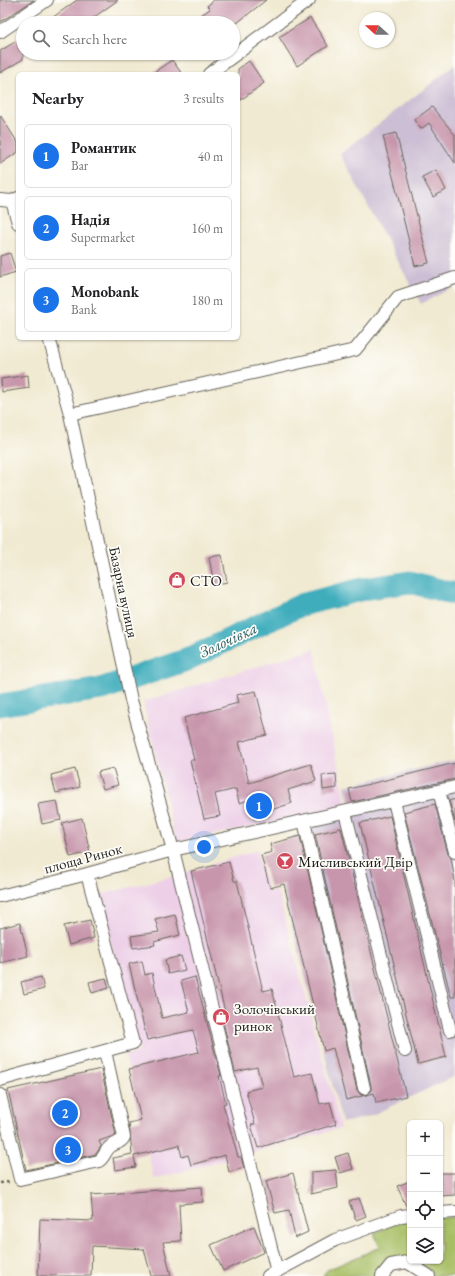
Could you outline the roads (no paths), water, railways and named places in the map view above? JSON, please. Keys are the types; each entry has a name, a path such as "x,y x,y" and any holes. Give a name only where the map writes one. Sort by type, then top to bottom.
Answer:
{"street":[{"path":"24,16 47,0"},
{"path":"240,51 309,0"},
{"path":"0,32 16,21"},
{"path":"212,72 228,60"},
{"path":"10,200 16,217"},
{"path":"70,414 356,350 398,297 455,278"},
{"name":"Базарна вулиця","path":"50,340 70,414 131,700 173,850 280,1273"},
{"name":"площа Ринок","path":"0,896 173,850 455,787"},
{"path":"439,791 455,852"},
{"path":"394,801 450,1030"},
{"path":"345,812 404,1051"},
{"path":"304,821 364,1088"},
{"path":"0,1080 133,1043 87,874"},
{"path":"0,1095 20,1180 99,1161 104,1157 109,1148 121,1141 124,1137 105,1051"},
{"path":"443,1213 455,1212"},
{"path":"280,1273 336,1240 401,1216 407,1215"},
{"path":"382,1276 391,1265 407,1262 429,1276"}],"waterway":[{"name":"Золочівка","path":"0,705 101,689 186,660 301,605 363,589 410,582 455,594"}],"place":[{"name":"СТО","path":"177,580"},
{"name":"Романтик","path":"259,806"},
{"name":"Мисливський Двір","path":"285,861"},
{"name":"Золочівський ринок","path":"221,1017"},
{"name":"Надія","path":"65,1113"},
{"name":"Monobank","path":"68,1150"}]}
